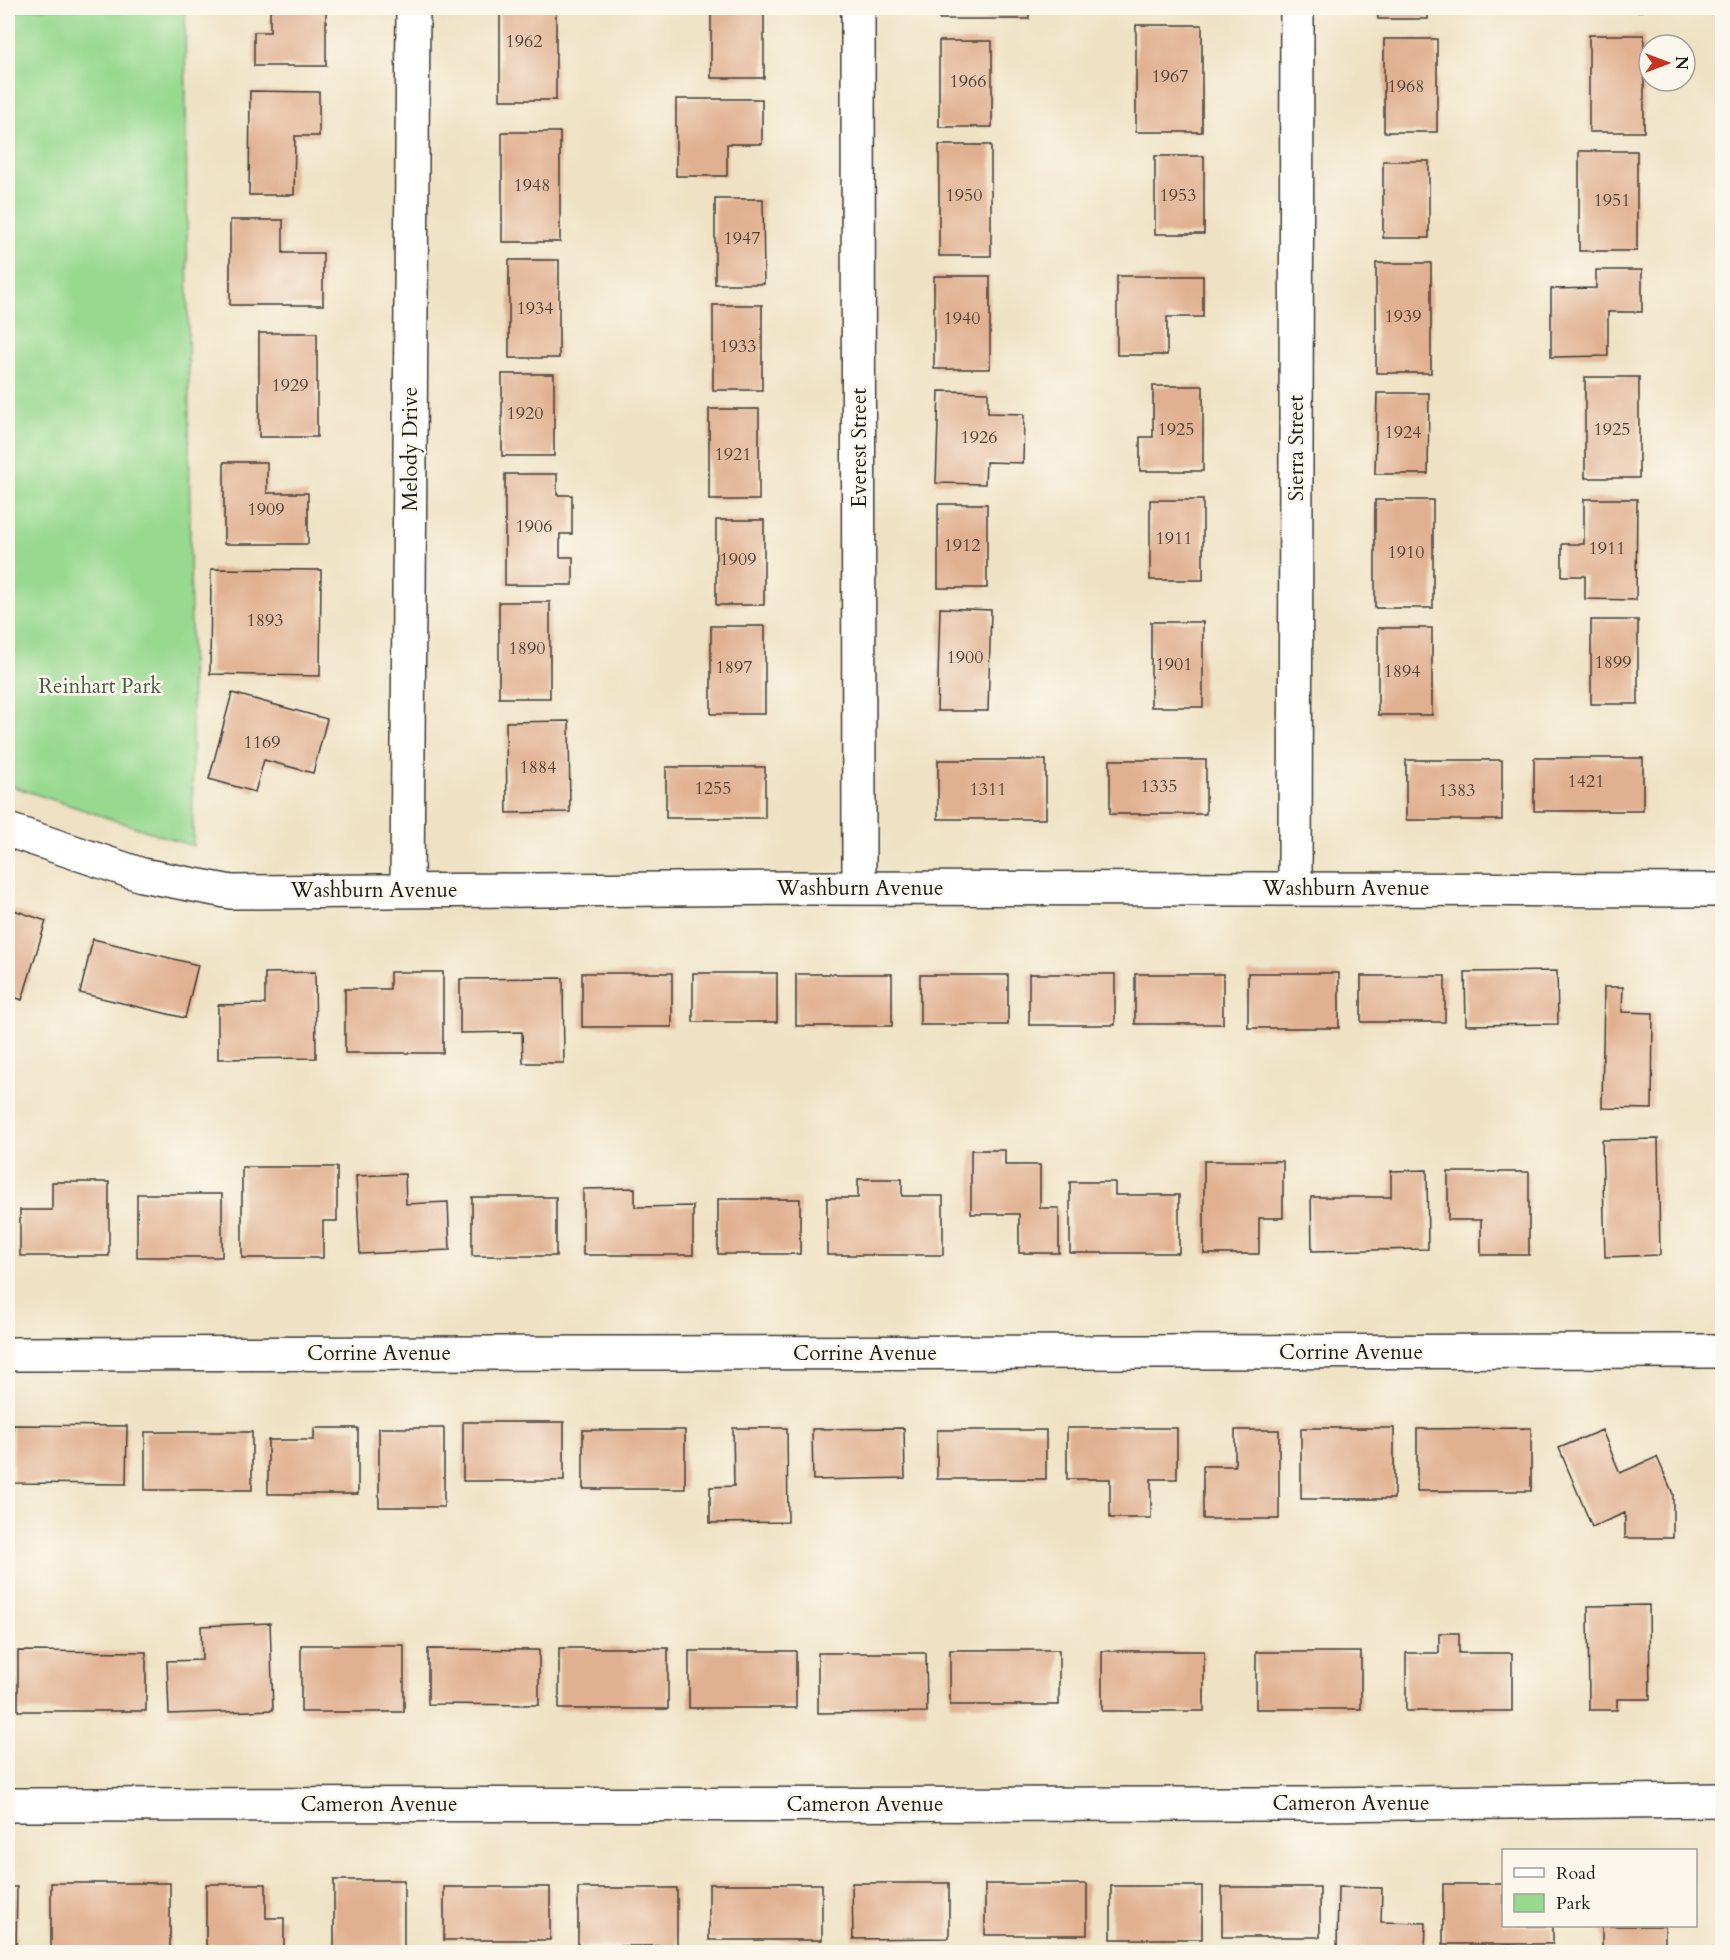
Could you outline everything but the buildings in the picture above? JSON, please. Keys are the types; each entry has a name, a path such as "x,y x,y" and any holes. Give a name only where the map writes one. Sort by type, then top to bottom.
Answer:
{"street":[{"name":"Melody Drive","path":"407,890 413,8"},
{"name":"Everest Street","path":"858,8 859,888"},
{"name":"Sierra Street","path":"1295,888 1297,8"},
{"name":"Washburn Avenue","path":"8,830 142,875 231,892 859,888 1722,890"},
{"name":"Corrine Avenue","path":"8,1354 1722,1351"},
{"name":"Cameron Avenue","path":"8,1805 1321,1804 1722,1800"}],"green space":[{"name":"Reinhart Park","path":"8,8 185,8 193,846 8,785"}]}
